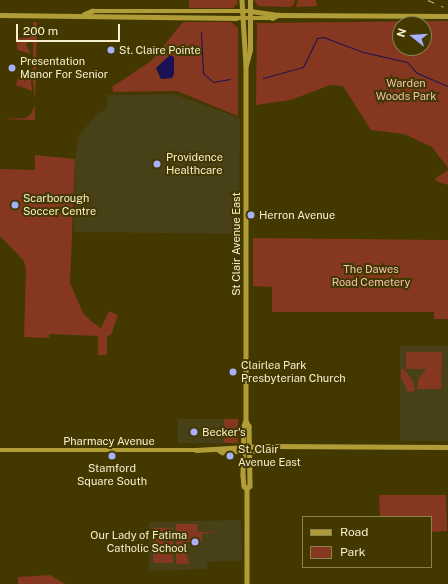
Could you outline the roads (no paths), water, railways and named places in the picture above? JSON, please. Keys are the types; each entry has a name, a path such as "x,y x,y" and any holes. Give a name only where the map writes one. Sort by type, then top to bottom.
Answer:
{"main road":[{"name":"St Clair Avenue East","path":"242,0 246,66 246,421 243,449 244,484 247,489 247,584"},
{"name":"St Clair Avenue East","path":"246,66 250,50 250,0"},
{"path":"0,15 84,14 92,11 250,11 278,15 448,16"},
{"path":"84,14 92,17 242,18 272,18 278,15"},
{"name":"St Clair Avenue East","path":"246,421 249,426 250,486 247,489"},
{"name":"Pharmacy Avenue","path":"0,450 217,449 222,452 272,447 448,447"}],"waterway":[{"path":"201,32 203,73 213,82 230,79"},
{"path":"263,78 303,67 317,38 323,37 363,52 407,62 417,73 448,86"}],"railway":[{"path":"428,0 444,7"}],"place":[{"name":"St. Claire Pointe","path":"111,50"},
{"name":"Presentation Manor For Senior","path":"12,68"},
{"name":"Providence Healthcare","path":"157,164"},
{"name":"Scarborough Soccer Centre","path":"15,205"},
{"name":"Herron Avenue","path":"251,215"},
{"name":"Clairlea Park Presbyterian Church","path":"233,372"},
{"name":"Becker's","path":"194,432"},
{"name":"Stamford Square South","path":"112,456"},
{"name":"St. Clair Avenue East","path":"230,456"},
{"name":"Our Lady of Fatima Catholic School","path":"195,542"}],"park label":[{"name":"Warden Woods Park","path":"406,90"},
{"name":"The Dawes Road Cemetery","path":"371,276"}]}
